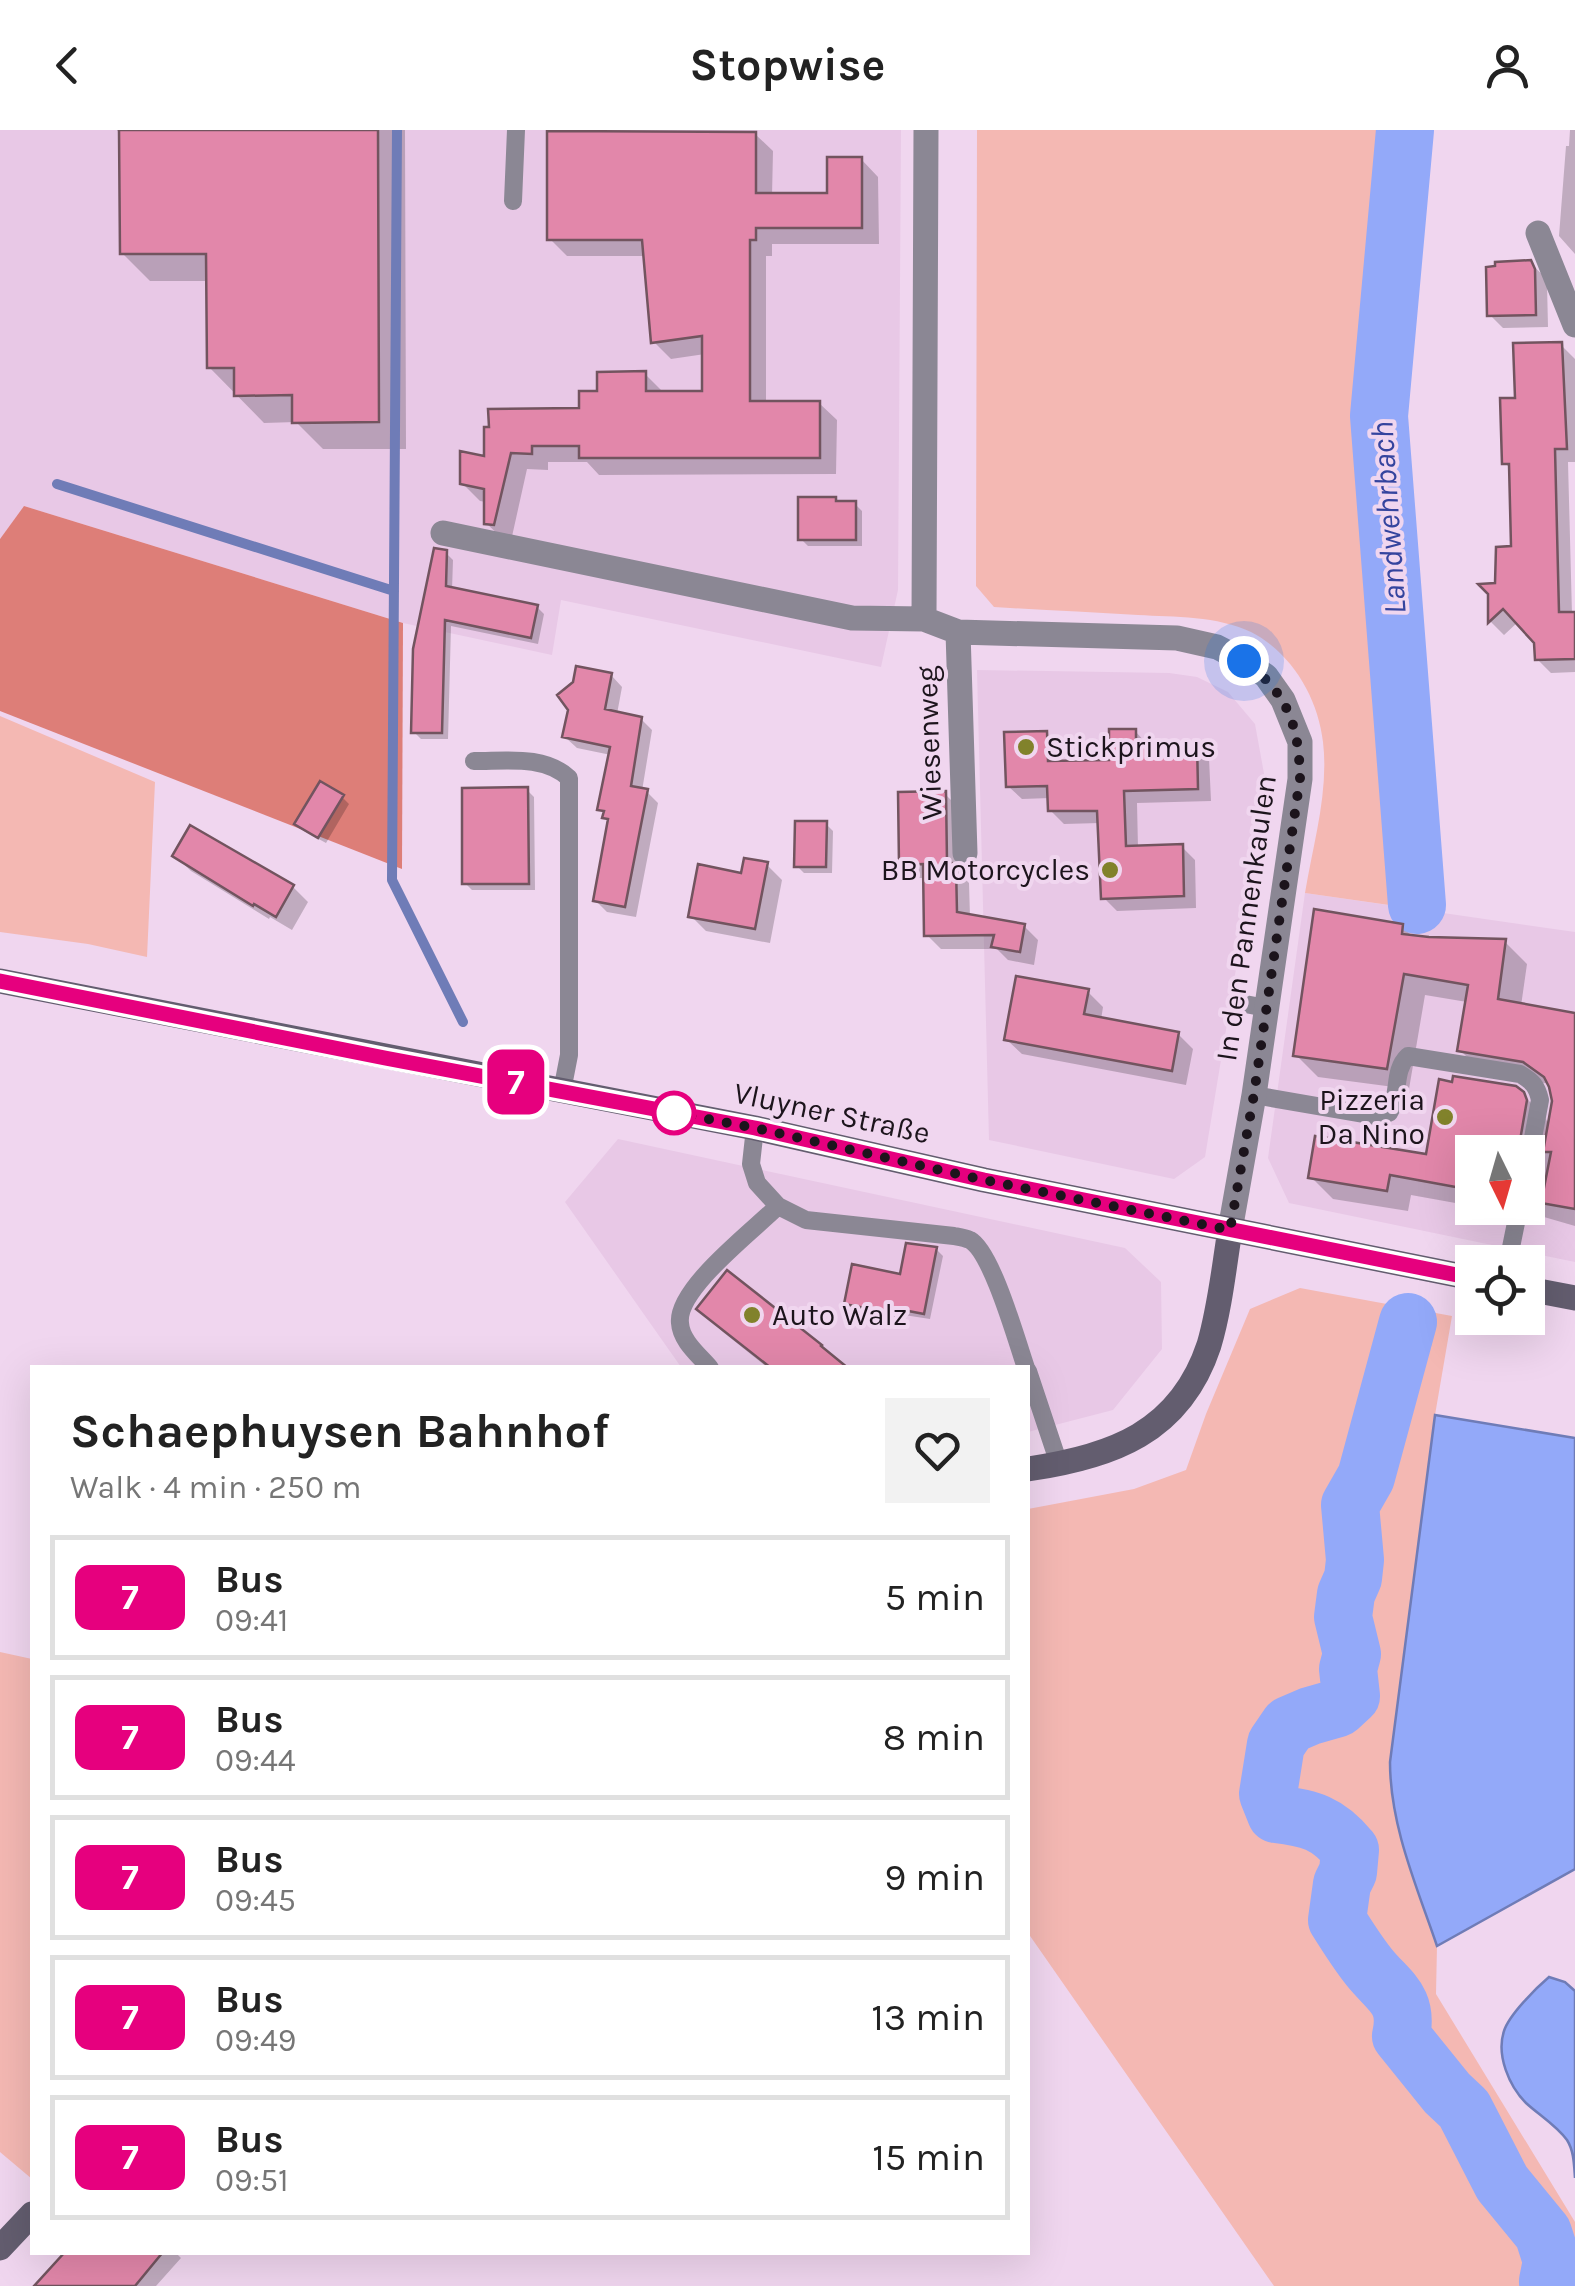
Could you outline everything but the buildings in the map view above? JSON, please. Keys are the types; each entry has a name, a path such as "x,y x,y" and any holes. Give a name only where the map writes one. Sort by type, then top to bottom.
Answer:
{"main road":[{"name":"Vluyner Straße","path":"0,981 755,1128 984,1180 1455,1275"},
{"path":"1030,1469 1108,1452 1148,1430 1182,1398 1203,1362 1210,1340 1230,1230"},
{"path":"1545,1292 1575,1298"},
{"path":"0,2248 30,2216"}],"street":[{"path":"924,619 926,130"},
{"path":"1538,233 1575,325"},
{"name":"In den Pannenkaulen","path":"444,532 852,618 924,619 958,632 1177,638 1217,647 1266,676 1283,700 1300,742 1300,778 1230,1230"},
{"name":"Wiesenweg","path":"958,632 965,853"}],"lane":[{"path":"514,201 516,130"},
{"path":"474,760 537,762 558,768 569,778 569,1054 562,1091"},
{"path":"1240,1003 1266,1008"},
{"path":"1254,1094 1376,1116 1389,1112 1394,1105 1401,1062 1408,1056 1520,1074 1533,1082 1540,1100 1534,1135"},
{"path":"755,1128 751,1164 757,1183 778,1206 806,1220 970,1240 980,1249 992,1272 1026,1365"},
{"path":"707,1365 684,1337 679,1320 688,1295 714,1263 778,1206"},
{"path":"1030,1378 1059,1464"}],"shaded area":[{"path":"0,130 901,130 898,590 881,667 561,600 552,655 403,623 24,506 0,539"},
{"path":"977,130 1422,130 1393,418 1431,911 1305,893 1322,799 1323,742 1309,693 1290,664 1266,641 1238,627 1196,618 994,607 976,586"},
{"path":"24,506 403,623 402,869 0,711 0,539"},
{"path":"977,670 1169,673 1197,677 1228,692 1255,724 1265,779 1205,1157 1174,1179 989,1140"},
{"path":"0,716 155,782 147,957 0,932"},
{"path":"1305,893 1575,932 1575,1262 1545,1256 1545,1245 1493,1245 1289,1203 1268,1158"},
{"path":"618,1139 1125,1248 1161,1282 1162,1349 1113,1410 1030,1431 1030,1365 680,1365 565,1202"},
{"path":"1300,1288 1452,1316 1435,1415 1390,1762 1393,1808 1437,1946 1436,1994 1575,2222 1575,2286 1274,2286 1030,1936 1030,1509 1134,1489 1186,1470 1250,1309"},
{"path":"0,1652 30,1659 30,2177 0,2152"}],"water":[{"path":"1435,1415 1575,1438 1575,1869 1437,1946 1400,1833 1390,1762"},
{"path":"1549,1977 1565,1982 1575,1991 1575,2178 1567,2140 1520,2096 1509,2079 1502,2050 1504,2031 1511,2017"}],"waterway":[{"path":"397,130 392,880 463,1022"},
{"name":"Landwehrbach","path":"1405,130 1379,416 1417,905"},
{"path":"57,484 394,591"},
{"name":"Landwehrbach","path":"1408,1322 1366,1477 1350,1505 1355,1560 1343,1617 1352,1654 1348,1669 1351,1696 1338,1708 1289,1725 1276,1744 1268,1794 1276,1814 1318,1823 1350,1850 1337,1920 1400,2004 1401,2036 1464,2109 1502,2183 1543,2233 1552,2261 1548,2281 1552,2286"}],"bus line":[{"name":"7","path":"0,981 755,1128 984,1180 1455,1275"}],"place":[{"name":"Stickprimus","path":"1026,747"},
{"name":"BB Motorcycles","path":"1110,870"},
{"name":"Pizzeria Da Nino","path":"1445,1117"},
{"name":"Auto Walz","path":"752,1315"}],"route":[{"path":"674,1113 665,1111 1230,1230 1300,778 1300,742 1283,700 1266,676 1244,661"}]}
